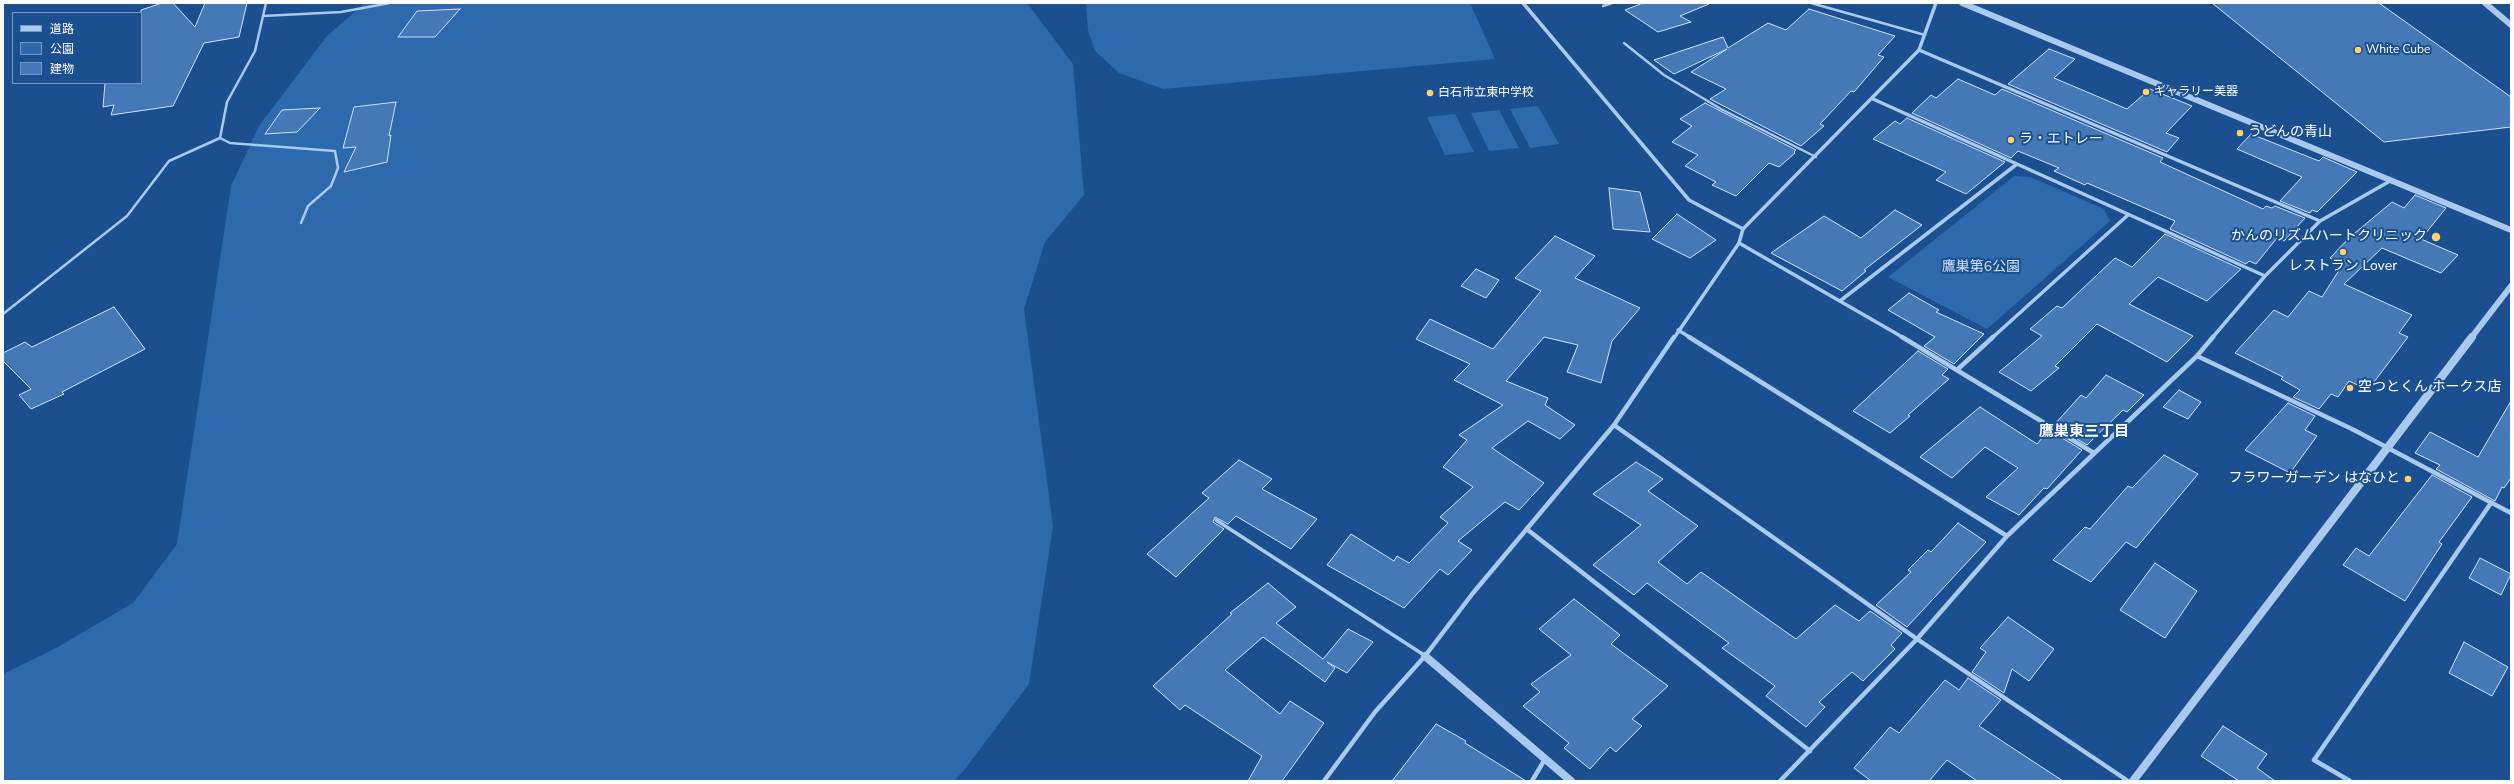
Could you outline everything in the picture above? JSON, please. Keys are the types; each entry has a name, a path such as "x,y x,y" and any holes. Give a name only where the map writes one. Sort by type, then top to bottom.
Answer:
{"street":[{"path":"1523,3 1688,200 1743,229"},
{"path":"1324,781 1375,712 1425,656 1473,593 1528,530 1614,425 1739,243 1743,229 1816,157 1919,50 1926,35 1936,3"},
{"path":"1962,3 2511,230"},
{"path":"2486,3 2511,25"},
{"path":"1919,50 2320,221"},
{"path":"1873,99 2265,276"},
{"path":"1840,301 2018,164"},
{"path":"1780,781 1917,639 2007,536 2197,356 2265,276 2320,221 2390,181"},
{"path":"1958,369 2128,215"},
{"path":"1739,243 1958,369 2094,453"},
{"path":"2133,781 2511,286"},
{"path":"1678,330 2007,536"},
{"path":"2197,356 2387,447 2511,513"},
{"path":"1614,425 1917,639 2128,781"},
{"path":"2350,781 2314,760 2491,502"},
{"path":"1528,530 1810,750"},
{"path":"1425,656 1571,781"},
{"path":"1532,781 1545,759"}],"lane":[{"path":"220,138 226,102 255,51 266,3"},
{"path":"263,16 341,12 390,3"},
{"path":"1603,6 1612,3"},
{"path":"1811,3 1926,35"},
{"path":"1624,43 1664,75 1709,101 1816,157"},
{"path":"220,138 230,143 335,151 338,168 332,186 308,206 302,223"},
{"path":"3,314 127,216 169,161 220,138"},
{"path":"1216,520 1425,656"}],"green space":[{"path":"365,3 1027,3 1073,64 1084,195 1045,242 1024,309 1053,526 1029,684 965,769 954,781 3,781 3,674 56,648 133,603 177,544 231,186 259,126 327,36"},
{"path":"1086,3 1470,3 1495,59 1163,89 1119,73 1095,51 1088,30"},
{"path":"1538,106 1559,144 1530,148 1510,109"},
{"path":"1499,110 1519,148 1489,151 1471,113"},
{"path":"1455,114 1474,152 1445,155 1427,117"},
{"name":"鷹巣第6公園","path":"2014,176 2030,177 2104,209 2110,221 1987,329 1888,277"}],"building":[{"path":"162,3 173,3 195,27 205,3 247,3 239,37 204,43 173,106 111,115 114,105 103,107 105,84 142,84 141,10"},
{"path":"1643,3 1709,4 1680,16 1691,22 1658,32 1625,10"},
{"name":"White Cube","path":"2212,3 2379,3 2511,97 2511,127 2384,142"},
{"path":"460,9 435,37 398,37 417,11"},
{"path":"1809,9 1895,36 1878,55 1884,57 1854,92 1851,91 1820,124 1824,126 1801,146 1710,99 1726,89 1691,72 1727,49 1674,74 1654,60 1723,37 1728,48 1768,23 1786,30"},
{"path":"2049,49 2075,59 2054,78 2127,109 2150,89 2192,106 2166,133 2179,138 2167,152 2008,84"},
{"path":"1958,79 1995,95 2002,89 2163,158 2160,162 2263,209 2266,206 2272,208 2275,206 2305,218 2284,241 2277,238 2256,264 2249,261 2246,264 2170,229 2175,221 2087,183 2085,185 2054,171 2059,168 2018,151 2011,158 1912,113 1931,95 1936,98"},
{"path":"396,102 389,136 391,135 387,162 344,172 356,147 343,148 354,107"},
{"path":"1705,103 1796,150 1794,152 1795,153 1779,167 1769,163 1736,196 1712,185 1716,182 1685,166 1698,155 1672,142 1692,126 1680,119"},
{"path":"320,108 297,132 265,134 282,110"},
{"path":"1907,118 2005,162 1966,194 1936,180 1946,172 1873,139 1895,121 1900,124"},
{"path":"2251,134 2319,161 2323,157 2357,172 2317,212 2312,210 2310,213 2280,201 2302,177 2237,149"},
{"path":"1609,188 1640,192 1650,232 1613,229"},
{"path":"2415,195 2446,208 2421,239 2458,255 2441,273 2382,248 2344,284 2412,315 2399,333 2408,337 2368,390 2349,381 2338,397 2331,394 2319,409 2293,397 2300,390 2281,379 2283,377 2235,353 2274,310 2288,317 2309,291 2322,297 2343,264 2330,258 2349,238 2392,202 2404,208"},
{"path":"1895,210 1922,225 1864,270 1866,271 1842,291 1771,253 1824,216 1861,238"},
{"path":"1677,214 1716,240 1690,258 1652,239"},
{"path":"2165,234 2241,269 2207,301 2158,277 2129,304 2193,336 2167,362 2097,324 2055,366 2059,368 2031,391 1999,372 2042,336 2030,329 2057,306 2062,308 2115,258 2132,267"},
{"path":"1555,236 1595,256 1575,278 1640,308 1612,341 1601,383 1567,372 1578,345 1544,337 1506,381 1548,398 1545,405 1575,425 1560,439 1528,421 1492,448 1544,483 1519,510 1505,502 1458,541 1472,550 1448,575 1440,569 1404,608 1327,565 1351,534 1394,561 1397,556 1409,563 1448,523 1440,517 1473,487 1443,467 1467,440 1459,435 1503,405 1454,380 1470,364 1416,339 1430,319 1493,349 1541,291 1515,278"},
{"path":"1476,269 1499,280 1486,298 1461,286"},
{"path":"1909,293 1939,310 1936,312 1984,334 1954,364 1924,346 1935,337 1888,310"},
{"path":"114,307 145,349 62,392 64,394 31,409 19,395 31,389 3,361 3,353 25,342 32,347"},
{"path":"1918,351 1948,369 1942,375 1949,379 1908,415 1910,416 1890,433 1853,411"},
{"path":"2106,375 2144,395 2127,412 2123,410 2087,445 2054,425 2081,395 2086,398"},
{"path":"2179,390 2201,402 2188,419 2163,407"},
{"path":"2511,401 2511,478 2504,488 2502,487 2495,501 2436,469 2440,465 2415,453 2430,432 2478,457"},
{"path":"2288,403 2315,416 2305,430 2317,436 2290,473 2245,450"},
{"path":"1980,407 2037,444 2049,430 2082,450 2047,489 2044,488 2019,515 1986,497 2018,468 1985,447 1952,478 1920,457"},
{"path":"2164,455 2198,474 2136,548 2126,542 2091,582 2053,560 2085,527 2090,529 2128,486 2132,488"},
{"path":"1239,460 1272,479 1262,489 1317,519 1291,549 1236,516 1228,524 1215,517 1213,522 1224,529 1176,577 1147,554 1209,498 1202,493"},
{"path":"1636,462 1663,479 1648,491 1698,526 1658,562 1687,584 1701,572 1796,639 1835,605 1859,621 1870,611 1902,633 1891,645 1895,649 1863,681 1852,672 1819,702 1825,707 1806,727 1766,696 1775,686 1722,648 1729,643 1647,583 1634,595 1593,565 1641,525 1593,494"},
{"path":"2432,475 2472,497 2439,542 2442,544 2405,601 2343,565 2356,548 2369,556"},
{"path":"1958,523 1986,542 1907,627 1876,605 1911,572 1908,570 1928,550 1931,552"},
{"path":"2480,558 2511,574 2501,595 2469,578"},
{"path":"2155,563 2197,591 2165,638 2120,610"},
{"path":"1268,583 1296,607 1276,623 1323,659 1348,629 1373,642 1347,673 1327,662 1335,668 1325,682 1263,637 1225,670 1280,714 1290,701 1324,723 1282,781 1248,781 1262,756 1185,705 1180,710 1153,686 1232,614 1230,613"},
{"path":"1574,599 1620,635 1611,644 1668,686 1632,719 1642,726 1616,752 1610,747 1590,769 1564,748 1569,743 1523,706 1540,692 1531,684 1571,655 1539,629"},
{"path":"2008,617 2054,649 2029,681 2012,669 2004,693 1972,672 1986,652 1980,648"},
{"path":"2464,642 2508,667 2492,696 2449,673"},
{"path":"1968,678 2001,700 1979,726 2063,781 1977,781 1947,760 1929,781 1871,781 1854,768 1890,727 1899,733 1945,680 1959,690"},
{"path":"1436,724 1466,741 1465,743 1526,781 1392,781"},
{"path":"2223,726 2267,754 2257,768 2275,781 2239,781 2201,756"}],"place":[{"name":"White Cube","path":"2358,50"},
{"name":"ギャラリー美器","path":"2146,92"},
{"name":"白石市立東中学校","path":"1430,93"},
{"name":"うどんの青山","path":"2240,133"},
{"name":"ラ・エトレー","path":"2011,140"},
{"name":"かんのリズムハートクリニック","path":"2436,237"},
{"name":"レストラン Lover","path":"2343,252"},
{"name":"空つとくん ホークス店","path":"2350,388"},
{"name":"フラワーガーデン はなひと","path":"2408,479"}],"district":[{"name":"鷹巣東三丁目","path":"2084,432"}]}
